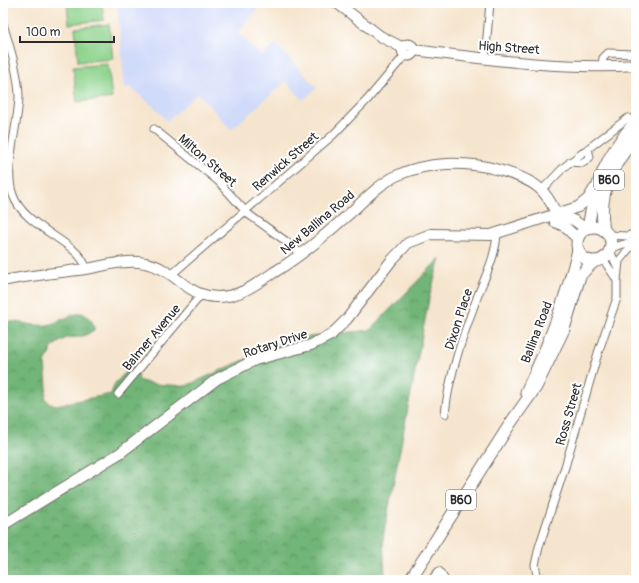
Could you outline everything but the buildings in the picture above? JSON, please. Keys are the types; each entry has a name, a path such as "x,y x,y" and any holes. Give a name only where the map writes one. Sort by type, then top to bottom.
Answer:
{"main road":[{"name":"B60","path":"578,244 587,229 599,179 632,119"},
{"name":"B60","path":"605,255 606,232 601,209 604,192 618,162 636,136"},
{"path":"587,229 596,227 606,232"},
{"path":"578,244 584,258 605,255"},
{"name":"Ballina Road","path":"512,421 548,342 572,274 578,244"},
{"name":"Ballina Road","path":"410,580 512,421 536,387 553,356 564,329 580,278 585,269 605,255"}],"street":[{"name":"High Street","path":"336,3 380,36 408,51 485,59 636,66"},
{"path":"485,59 490,3"},
{"path":"3,24 17,80 19,95 10,172 12,194 25,215 73,250 82,260 86,268"},
{"name":"Renwick Street","path":"171,275 246,211 350,118 408,51"},
{"path":"602,65 603,58 608,53 636,54"},
{"path":"542,190 570,162 632,119"},
{"name":"Milton Street","path":"154,129 218,181 246,211 294,247 301,255"},
{"name":"New Ballina Road","path":"201,296 223,297 240,293 301,255 383,184 394,177 418,168 446,164 475,165 517,176 542,190 550,198 560,223"},
{"name":"Rotary Drive","path":"3,525 120,453 217,379 255,360 311,345 331,336 347,319 391,261 408,243 431,234 444,233 484,235 529,224 556,213 578,207 585,202 599,179"},
{"path":"556,213 568,217 587,229"},
{"name":"Rotary Drive","path":"529,224 551,222 560,223"},
{"path":"560,223 578,244"},
{"path":"606,232 627,236 636,233"},
{"name":"Dixon Place","path":"445,414 447,392 470,317 496,247 497,233"},
{"path":"605,255 636,240"},
{"path":"605,255 617,266 621,257 636,240"},
{"path":"605,255 617,280"},
{"path":"3,281 86,268 142,262 152,264 201,296"},
{"name":"Ross Street","path":"538,580 535,565 539,547 565,467 598,353 617,298 617,266"},
{"name":"Balmer Avenue","path":"118,394 201,296"},
{"path":"431,580 439,572 445,580"}],"shaded area":[{"path":"117,3 261,3 262,4 238,33 262,56 276,44 317,88 303,100 286,81 231,130 198,93 167,121 153,106 131,88 125,88"}],"green space":[{"path":"67,3 102,3 104,20 69,24"},
{"path":"109,24 113,59 78,62 75,28"},
{"path":"108,64 112,98 77,102 73,67"},
{"path":"440,258 429,299 383,538 385,580 3,580 3,322 47,325 82,313 92,322 94,330 91,332 79,337 68,337 53,346 45,363 47,387 45,398 49,403 56,405 111,394 115,383 133,365 137,366 138,378 141,381 153,384 186,386 291,339 370,330"}]}
